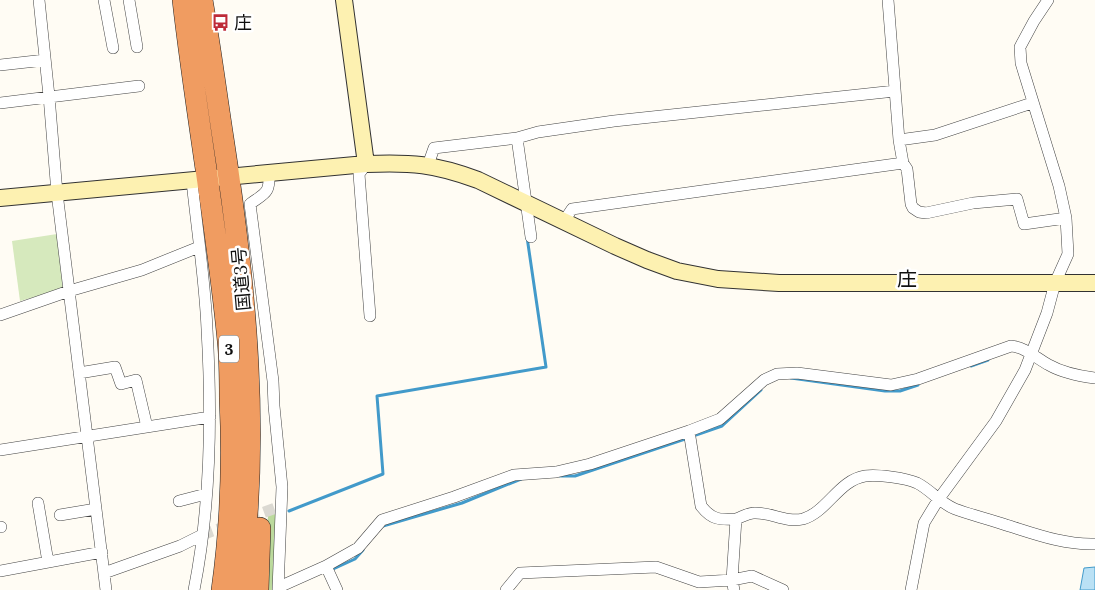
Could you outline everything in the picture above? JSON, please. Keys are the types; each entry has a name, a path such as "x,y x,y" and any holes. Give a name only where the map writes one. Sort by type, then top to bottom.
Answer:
{"highway":[{"name":"国道3号","path":"183,0 200,181 218,252 228,343 232,428 230,520 222,590"},
{"name":"国道3号","path":"202,0 230,177 240,264 246,343 250,424 247,524 239,590"},
{"path":"250,424 260,464 272,589"}],"street":[{"path":"39,0 57,193 106,590"},
{"path":"104,0 114,48"},
{"path":"128,0 138,47"},
{"path":"344,0 366,164 359,174 370,316"},
{"path":"888,0 899,140 907,169 911,204 914,208 919,212 926,213 973,203 1017,200 1024,224 1066,218"},
{"path":"911,590 924,523 938,500 996,421 1025,370 1068,254 1066,218 1059,186 1021,63 1020,47 1048,0"},
{"path":"0,65 45,60"},
{"path":"0,103 139,86"},
{"path":"428,165 434,148 517,138 538,132 614,122 895,91"},
{"path":"899,140 935,136 1032,103"},
{"path":"517,138 531,237"},
{"path":"0,198 403,162 452,170 526,202 647,260 677,271 718,279 779,282 1095,283"},
{"path":"564,221 572,209 904,163"},
{"path":"269,173 270,186 266,192 250,204 273,381 282,487 272,589 326,566 358,548 382,520 454,498 514,475 556,472 590,464 689,431 720,419 764,380 777,374 797,373 891,385 918,379 1011,346 1020,346 1050,366 1072,375 1095,378"},
{"path":"194,590 206,494 210,417 207,328 199,247 200,181"},
{"path":"0,315 69,291 142,270 199,247"},
{"path":"79,373 115,367 121,384 136,380 148,427"},
{"path":"0,450 210,417"},
{"path":"689,431 701,506 718,520 736,519 753,513 766,514 787,520 809,517 851,481 863,476 878,475 916,483 938,500 954,508 1049,538 1082,544 1095,544"},
{"path":"179,501 206,494"},
{"path":"38,504 48,562"},
{"path":"60,515 96,509"},
{"path":"733,585 736,519"},
{"path":"104,572 180,546 202,535"},
{"path":"0,571 102,552"},
{"path":"326,566 338,590"},
{"path":"506,590 520,573 656,567 700,582 733,585 752,576 783,590"}],"green space":[{"path":"57,234 63,289 20,301 12,241"},
{"path":"274,512 277,520 278,540 272,590 263,590 268,515"}],"water":[{"path":"1095,567 1095,590 1080,590 1084,568"}],"waterway":[{"path":"289,511 383,474 377,396 546,367 527,237"},
{"path":"971,366 988,360"},
{"path":"791,378 885,391 900,391 918,385"},
{"path":"693,436 722,426 761,390"},
{"path":"560,476 575,476 688,438"},
{"path":"383,526 462,503 521,479"},
{"path":"331,570 355,559 363,550"}],"tunnel":[{"path":"202,535 281,506"}],"place":[{"name":"庄","path":"220,22"}],"district":[{"name":"庄","path":"907,278"}]}
